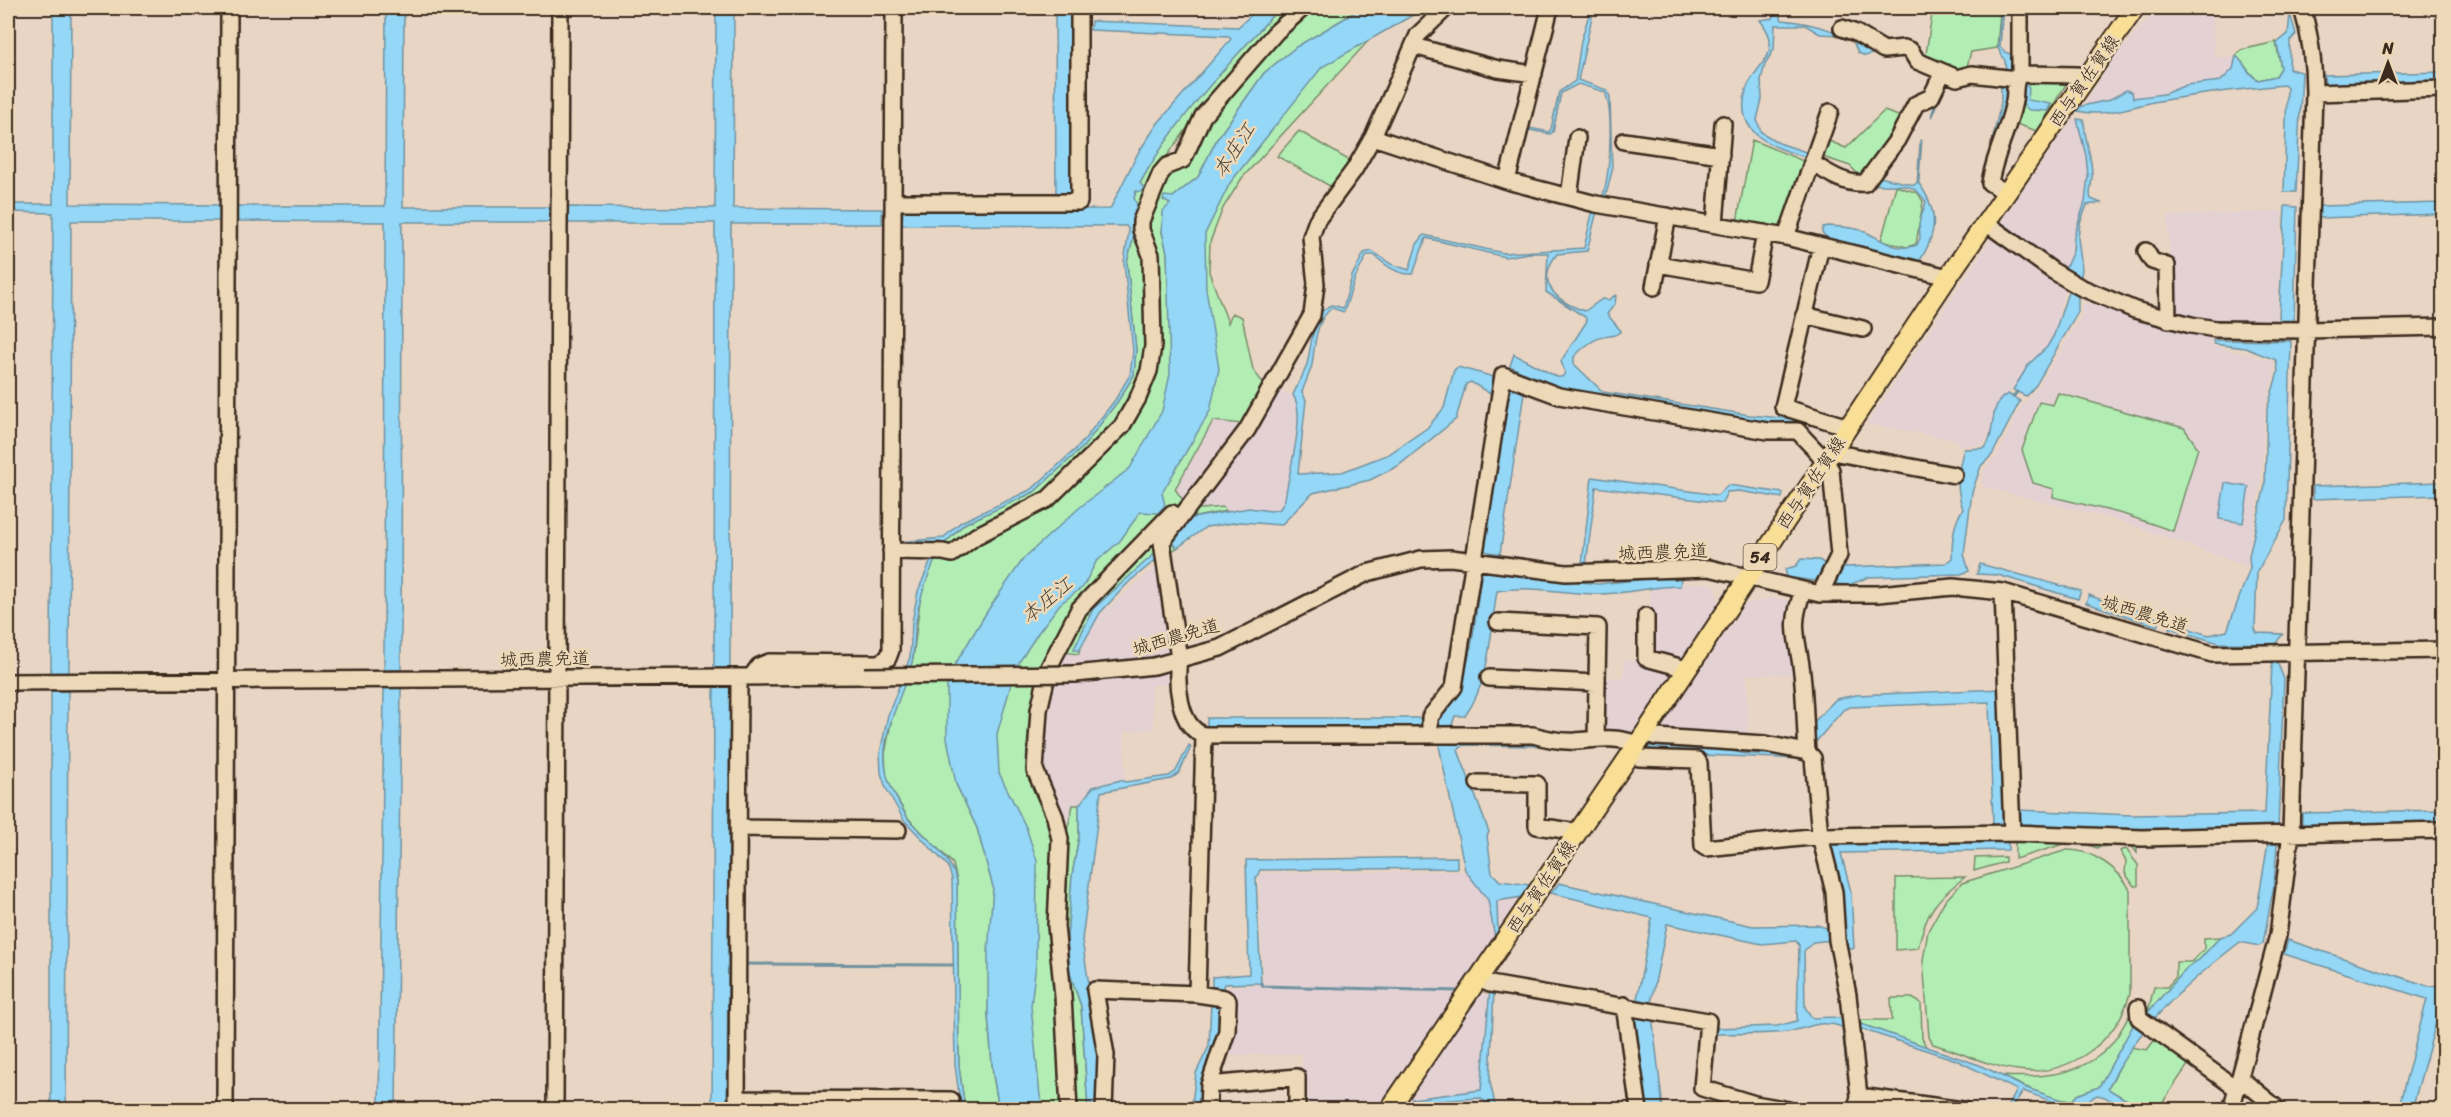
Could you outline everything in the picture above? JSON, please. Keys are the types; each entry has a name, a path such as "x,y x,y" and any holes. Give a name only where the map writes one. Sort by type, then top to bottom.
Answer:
{"main road":[{"name":"西与賀佐賀線","path":"1389,1110 1578,832 1948,277 2135,8"}],"street":[{"path":"225,1110 229,8"},
{"path":"555,1110 560,8"},
{"path":"894,8 891,650 888,658 878,663 769,662 759,666 745,677 738,828 737,1104 951,1100"},
{"path":"893,202 1079,202 1079,8"},
{"path":"891,551 952,554 976,536 1048,499 1122,426 1138,398 1149,371 1153,346 1151,255 1141,230 1141,221 1161,173 1167,166 1183,160 1203,116 1276,32 1302,8"},
{"path":"1446,8 1422,30 1373,137 1349,177 1317,220 1311,237 1311,258 1317,284 1311,315 1247,430 1162,542 1164,570 1179,659 1178,669 1184,715 1197,733 1204,735 1533,735 1574,741 1596,738 1628,740 1637,744 1656,737 1764,744 1807,752 1813,758 1820,836 1834,892 1837,940 1848,995 1858,1102 1963,1110"},
{"path":"1507,181 1550,8"},
{"path":"2007,193 1990,183 1992,166 2014,101 2018,77 2020,8"},
{"path":"2231,1110 2278,935 2291,833 2314,93 2313,52 2302,8"},
{"path":"1842,28 1856,33 1884,50 1904,48 1911,51 1917,61 1957,78 1972,74 2018,77 2077,75 2086,79"},
{"path":"1414,46 1498,69 1534,74"},
{"path":"1812,164 1855,184 1865,183 1898,140 1916,104 1931,97 1943,72"},
{"path":"2314,93 2444,89"},
{"path":"1786,237 1830,112"},
{"path":"1715,224 1723,124"},
{"path":"1373,137 1507,181 1569,197 1786,237 1948,277"},
{"path":"1569,197 1577,138"},
{"path":"1624,141 1721,155"},
{"path":"1654,287 1668,216"},
{"path":"1986,222 2074,283 2127,307 2168,320 2216,329 2444,327"},
{"path":"1658,264 1756,281 1765,233"},
{"path":"1821,246 1783,407 1848,427"},
{"path":"2146,251 2152,261 2167,266 2168,320"},
{"path":"1804,315 1863,329"},
{"path":"1430,734 1430,717 1454,687 1476,560 1503,375 1560,396 1768,431 1798,431 1813,450 1829,456 1954,475"},
{"path":"1820,594 1835,566 1839,543 1829,456"},
{"path":"1069,1110 1063,996 1056,926 1060,839 1055,817 1035,770 1034,747 1041,699 1049,667 1079,609 1200,484 1213,474"},
{"name":"城西農免道","path":"8,682 1075,674 1127,671 1220,648 1367,573 1421,559 1476,560 1566,573 1709,568 1820,594 1878,594 1953,587 2003,592 2212,654 2444,650"},
{"path":"1803,591 1795,613 1794,625 1802,672 1807,752"},
{"path":"2003,592 2012,833"},
{"path":"1646,616 1646,658 1687,669"},
{"path":"1498,622 1598,627 1596,738"},
{"path":"1489,678 1597,683"},
{"path":"1197,994 1204,735"},
{"path":"1637,744 1639,758 1697,760 1699,763 1703,846 1706,848 1820,836 2012,833 2142,838 2444,830"},
{"path":"1478,783 1538,784 1540,786 1537,826 1578,832"},
{"path":"738,828 898,830"},
{"path":"1478,979 1490,984 1624,1005 1708,1022 1702,1088 1755,1104 1789,1110"},
{"path":"1104,1110 1106,1055 1095,990 1197,994 1224,998 1228,1001 1227,1030 1209,1085 1208,1110"},
{"path":"1624,1005 1640,1110"},
{"path":"2142,1017 2279,1110"},
{"path":"1209,1085 1298,1077 1297,1110"}],"shaded area":[{"path":"2155,8 2213,8 2214,58 2236,56 2241,85 2088,109 2086,100 2117,54 2151,16"},
{"path":"2072,120 2079,120 2089,165 2087,202 2077,229 2072,276 1999,225"},
{"path":"2282,211 2277,325 2212,324 2171,316 2168,216"},
{"path":"1993,237 2065,287 2054,335 2047,347 2029,364 2013,390 2001,398 1984,445 1960,446 1957,440 1867,424"},
{"path":"2100,303 2150,323 2211,335 2212,346 2274,361 2274,376 2265,408 2261,484 2247,557 2249,567 2120,521 1984,487 1981,482 1984,469 1997,456 2021,406 2038,387 2082,315 2081,304"},
{"path":"1267,388 1293,395 1297,401 1299,416 1285,499 1280,509 1271,511 1249,508 1226,511 1222,507 1190,510 1175,489 1213,421"},
{"path":"1167,557 1183,649 1126,663 1067,666 1059,681 1117,680 1184,666 1185,683 1150,685 1154,729 1124,732 1125,785 1095,791 1079,805 1073,805 1067,831 1055,830 1027,775 1032,715 1052,651 1079,654 1099,616"},
{"path":"1651,583 1714,584 1720,606 1633,737 1599,736 1599,679 1623,678 1625,660 1647,661"},
{"path":"1774,598 1796,602 1798,674 1747,675 1748,743 1656,735 1745,604"},
{"path":"1464,871 1494,899 1525,899 1387,1102 1302,1109 1302,1054 1224,1055 1231,1033 1229,987 1263,984 1259,873"},
{"path":"1480,992 1488,995 1486,1086 1491,1109 1402,1110"}],"green space":[{"path":"1279,8 1362,8 1296,47 1264,73 1217,139 1198,177 1173,197 1162,232 1167,252 1175,402 1137,475 1032,567 956,784 977,828 993,887 988,1015 993,1075 999,1109 965,1109 959,1067 957,881 953,864 908,818 886,774 885,754 892,717 913,659 921,592 934,560 899,546 941,542 943,545 964,524 1034,492 1083,447 1118,401 1134,375 1136,350 1127,262 1138,207 1134,198 1154,158 1189,108","holes":["1223,88 1169,168 1164,160 1191,123"]},
{"path":"1425,8 1370,39 1242,178 1223,208 1210,242 1209,272 1228,323 1232,313 1242,317 1253,370 1267,388 1244,424 1213,421 1175,489 1190,510 1223,507 1226,511 1186,519 1172,541 1177,548 1158,558 1093,609 1074,649 1079,651 1079,654 1052,651 1032,715 1027,775 1055,830 1067,831 1073,805 1079,805 1079,836 1072,876 1067,937 1069,971 1081,1006 1088,1109 1029,1109 993,786 997,662 1091,554 1156,490 1193,255 1219,187 1329,53"},
{"path":"1964,9 2000,12 1997,48 1971,52 1966,70 1957,74 1925,61 1932,14"},
{"path":"2276,42 2281,68 2276,76 2258,80 2236,56 2241,50"},
{"path":"2021,78 2070,78 2037,131 2013,123"},
{"path":"1884,111 1907,119 1867,176 1858,174 1850,166 1817,155 1822,138 1846,148"},
{"path":"1299,131 1352,162 1335,189 1277,156"},
{"path":"1752,140 1808,163 1782,232 1737,222"},
{"path":"1896,186 1918,193 1923,202 1916,244 1907,247 1881,241"},
{"path":"2058,393 2184,428 2198,448 2173,531 2123,514 2053,497 2054,489 2033,483 2022,450 2039,402 2053,405"},
{"path":"2015,838 2137,841 2137,853 2131,845 2121,843 2097,848 2082,843 2067,843 2015,859"},
{"path":"2126,849 2138,865 2138,886 2134,886 2125,873 2126,861 2120,851"},
{"path":"2067,850 2086,853 2104,862 2119,875 2130,890 2130,993 2124,1011 2114,1027 2102,1041 2072,1062 2037,1071 1997,1066 1933,1044 1929,1037 1923,960 1928,931 1944,902 1962,883"},
{"path":"2005,857 2005,862 1974,871 1975,858"},
{"path":"1965,877 1934,907 1925,925 1918,948 1896,950 1896,878"},
{"path":"2220,937 2200,959 2188,967 2148,1012 2154,987 2167,987 2176,977 2176,962 2191,962 2204,949 2204,938"},
{"path":"1891,998 1912,998 1921,1003 1922,1038 1926,1047 1858,1023 1857,1020 1892,1020"},
{"path":"2131,1013 2135,1022 2099,1087 2077,1095 2072,1101 2047,1095 2002,1076 2058,1073 2085,1064 2108,1048"},
{"path":"2156,1038 2190,1062 2158,1109 2142,1109 2108,1089 2130,1047 2147,1050"}],"water":[{"path":"53,8 71,8 70,204 223,205 223,221 71,221 69,673 51,673 53,213 8,212 8,204 53,204"},
{"path":"386,8 404,8 403,207 553,207 553,222 402,222 401,670 384,670 385,222 235,221 235,206 385,206"},
{"path":"716,8 734,8 733,208 882,209 882,224 731,224 730,669 714,668 715,223 566,223 566,207 715,208"},
{"path":"1055,8 1073,8 1074,191 1067,198 1056,198"},
{"path":"1259,8 1279,8 1187,113 1170,135 1140,183 1144,188 1141,192 1136,191 1134,198 1138,207 1127,262 1136,350 1134,375 1118,401 1083,447 1034,492 964,524 943,545 940,542 899,546 899,542 943,538 961,522 1032,489 1080,445 1115,400 1130,375 1133,351 1124,262 1129,230 1126,226 902,225 903,210 1110,209 1138,153 1158,123 1231,39 1229,36 1090,30 1091,21 1238,27"},
{"name":"本庄江","path":"1362,8 1425,8 1322,67 1230,183 1205,234 1206,289 1219,369 1210,411 1162,493 1165,505 1158,513 1140,512 1120,541 1096,562 1083,587 1060,604 1016,667 997,734 999,773 1026,827 1037,861 1036,964 1031,1006 1043,1109 999,1109 993,1075 988,1015 988,952 993,887 977,828 956,784 947,738 947,684 954,666 988,610 1024,558 1079,508 1130,468 1162,411 1170,374 1167,252 1162,232 1163,211 1170,204 1163,200 1164,196 1173,197 1198,177 1217,139 1264,73 1296,47"},
{"path":"1591,8 1594,8 1578,80 1607,90 1610,97 1612,171 1605,199 1602,198 1607,175 1610,129 1605,92 1578,84 1561,93 1553,132 1550,134 1524,129 1525,127 1549,132 1551,129 1559,92 1575,81 1581,41"},
{"path":"1777,8 1782,8 1780,16 1782,20 1808,24 1832,31 1855,40 1879,52 1865,56 1858,53 1853,41 1841,35 1820,34 1805,25 1775,25 1774,49 1765,64 1761,80 1762,99 1757,120 1761,132 1779,143 1809,153 1809,158 1783,150 1760,138 1751,129 1746,118 1744,105 1746,90 1770,48 1769,35 1760,20 1773,18"},
{"path":"2001,8 2003,8 2000,47 2007,53 2016,55 2016,69 2012,73 2006,72 2005,61 1998,48"},
{"path":"2290,14 2296,34 2290,41 2289,69 2302,72 2296,192 2284,192 2287,88 2284,85 2174,98 2108,112 2077,111 2082,106 2109,100 2126,90 2132,92 2133,98 2164,94 2186,85 2221,81 2233,69 2236,56 2258,80 2276,76 2281,68 2277,43 2288,34"},
{"path":"2443,72 2443,83 2325,85 2324,75"},
{"path":"2025,81 2029,89 2028,100 2051,104 2047,111 2029,110 2023,105 2022,83"},
{"path":"2001,84 2012,85 1997,145 1992,142 2001,102"},
{"path":"2077,119 2084,120 2092,167 2091,199 2101,203 2087,205 2080,223 2078,238 2082,269 2078,312 2036,385 2026,396 2013,390 2029,364 2047,347 2054,335 2069,289 2064,271 2073,251 2074,236 2085,202 2088,176 2086,156"},
{"path":"1875,176 1914,185 1918,182 1925,193 1933,212 1934,222 1930,241 1919,262 1838,243 1822,232 1823,227 1829,226 1850,228 1863,231 1895,246 1917,245 1920,238 1919,223 1926,202 1920,194 1909,187 1873,184"},
{"path":"2443,203 2443,214 2319,218 2319,206"},
{"path":"2285,206 2297,207 2294,323 2280,322 2279,316"},
{"path":"1593,209 1597,211 1587,251 1557,254 1550,264 1548,282 1558,297 1585,311 1602,299 1608,300 1616,295 1615,304 1607,314 1621,331 1615,335 1599,338 1587,345 1574,357 1574,364 1603,392 1750,415 1792,419 1796,424 1776,426 1549,387 1510,366 1514,354 1557,377 1562,377 1565,373 1561,361 1587,321 1585,317 1546,292 1548,253 1505,257 1426,238 1413,274 1397,271 1374,255 1367,255 1355,278 1344,312 1332,308 1322,319 1312,365 1302,392 1306,400 1298,474 1342,472 1389,454 1427,428 1444,408 1454,370 1458,367 1494,377 1492,395 1471,382 1466,384 1456,419 1398,466 1370,480 1313,493 1281,525 1241,522 1206,527 1177,548 1172,541 1186,519 1249,508 1271,511 1280,509 1285,499 1297,430 1297,404 1293,395 1307,364 1316,322 1320,314 1332,305 1343,308 1352,276 1364,253 1372,251 1391,264 1409,270 1417,244 1424,235 1503,253 1584,248"},
{"path":"2213,340 2291,341 2286,520 2257,572 2255,629 2257,633 2283,634 2275,644 2219,643 2169,628 2171,623 2209,635 2227,631 2250,568 2249,556 2265,485 2267,409 2278,372 2276,360 2245,348 2214,344"},
{"path":"1510,385 1524,393 1500,554 1484,551"},
{"path":"2008,394 2020,401 1992,455 1981,466 1972,492 1964,554 1969,571 1961,574 1869,577 1849,585 1834,584 1830,579 1837,569 1846,567 1946,563 1952,558 1955,526 1963,509 1958,479 1964,449 1985,448 1991,434 1997,404"},
{"path":"1592,477 1717,495 1728,485 1783,493 1782,498 1739,491 1727,492 1722,503 1596,487 1586,565 1582,564"},
{"path":"2443,482 2443,495 2313,499 2313,486"},
{"path":"2225,483 2249,487 2243,523 2219,519"},
{"path":"1153,555 1158,558 1129,582 1100,613 1079,651 1074,649 1093,609"},
{"path":"932,558 935,560 917,613 912,662 890,725 885,757 886,773 903,810 910,821 944,856 957,881 959,1067 965,1109 961,1109 955,1065 952,879 948,866 904,820 886,788 881,773 880,753 888,715 910,657 912,622 918,591"},
{"path":"1801,559 1819,560 1827,565 1815,581 1787,577 1785,569 1796,566"},
{"path":"1980,564 2081,591 2078,599 1998,575 1977,574"},
{"path":"1482,570 1598,584 1656,578 1681,579 1680,586 1606,594 1534,589 1497,591 1485,672 1474,702 1465,716 1455,716 1451,728 1436,728 1439,716 1460,684 1465,672 1472,643"},
{"path":"2089,595 2152,615 2160,620 2157,626 2086,603"},
{"path":"2272,663 2278,664 2284,679 2278,829 2018,828 2017,810 2131,815 2265,813"},
{"path":"714,686 730,687 727,1110 712,1109"},
{"path":"384,688 401,688 396,1110 379,1109"},
{"path":"2002,689 2009,825 1993,825 1989,702 1849,707 1843,710 1814,744 1811,725 1836,699 1856,695"},
{"path":"51,691 68,691 66,1110 51,1109"},
{"path":"1207,718 1424,718 1424,728 1207,730"},
{"path":"1438,741 1541,743 1542,746 1464,745 1458,750 1489,832 1487,836 1492,873 1500,881 1531,885 1522,897 1497,901 1498,934 1495,938 1488,900 1465,870"},
{"path":"1189,745 1191,747 1179,773 1171,779 1101,792 1082,940 1100,1055 1099,1109 1088,1109 1081,1006 1069,971 1067,937 1072,876 1079,836 1079,805 1093,787 1121,780 1125,782 1169,776 1176,771"},
{"path":"1650,746 1727,750 1746,754 1786,754 1804,759 1646,753"},
{"path":"2443,810 2443,823 2302,827 2302,813"},
{"path":"2008,839 2008,850 1841,853 1851,892 1854,948 1845,948 1827,840"},
{"path":"2268,843 2277,844 2274,885 2263,944 2259,946 2240,942 2182,990 2148,1026 2133,1046 2108,1089 2142,1109 2123,1109 2105,1097 2097,1095 2074,1109 2023,1091 2011,1109 2007,1109 2017,1090 1956,1060 1855,1027 1858,1023 1982,1066 2024,1087 2064,1101 2072,1101 2077,1095 2099,1087 2135,1022 2148,1012 2188,967 2200,959 2220,937 2231,934 2257,908"},
{"path":"1457,857 1457,868 1260,870 1256,879 1261,983 1224,984 1222,990 1212,990 1212,977 1249,974 1246,860"},
{"path":"1559,883 1753,926 1817,925 1833,930 1833,940 1813,942 1804,951 1805,1007 1812,1018 1838,1017 1844,1021 1848,1034 1847,1073 1842,1027 1819,1024 1777,1033 1714,1034 1716,1028 1777,1026 1797,1021 1799,945 1796,941 1762,944 1667,924 1651,1003 1637,999 1652,918 1551,893"},
{"path":"2288,940 2428,986 2443,985 2443,998 2412,1109 2399,1106 2427,999 2284,954"},
{"path":"1490,988 1494,990 1490,1082 1496,1109 1490,1109 1488,1103 1479,1098 1411,1103 1412,1099 1481,1090"},
{"path":"1211,1002 1223,1002 1223,1027 1202,1092 1200,1109 1191,1110 1196,1073 1209,1046"},
{"path":"1634,1012 1652,1015 1663,1109 1647,1109"}],"waterway":[{"path":"1932,116 1937,99"},
{"path":"1918,182 1921,141"},
{"path":"2013,397 2017,392"},
{"path":"744,964 953,965"},
{"path":"1261,983 1263,986 1459,991"}]}
